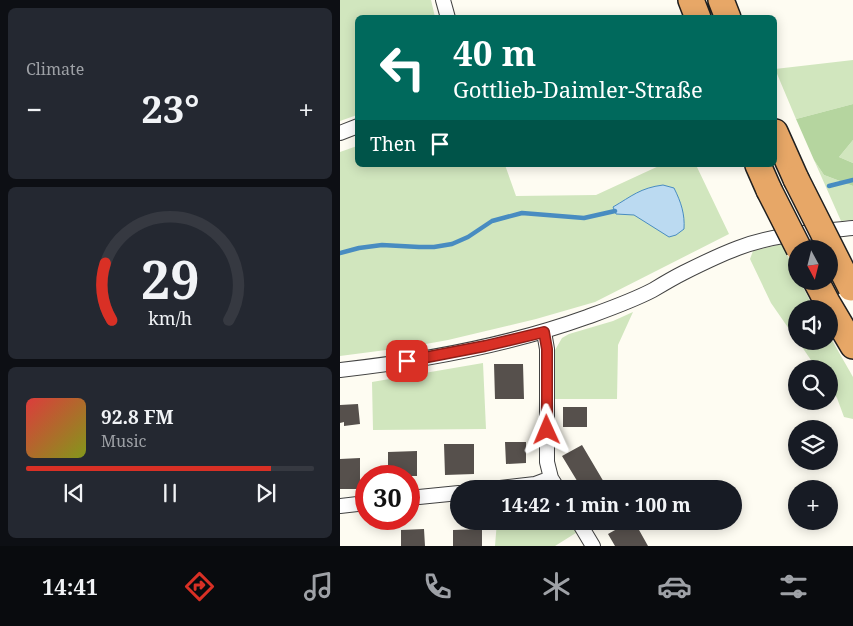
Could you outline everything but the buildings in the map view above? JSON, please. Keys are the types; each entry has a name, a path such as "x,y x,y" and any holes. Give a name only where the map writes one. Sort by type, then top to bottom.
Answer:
{"highway":[{"path":"691,0 697,15"},
{"path":"721,0 727,15"},
{"path":"777,136 796,179 852,290"},
{"path":"759,167 768,190 794,240"},
{"path":"821,292 853,346"}],"street":[{"path":"443,0 447,15"},
{"path":"340,133 355,127"},
{"path":"340,370 447,354 544,332 628,302 682,273 739,248 769,238 853,228"},
{"path":"544,332 547,349 547,462 553,480"},
{"path":"420,497 450,494"},
{"path":"340,506 355,504"},
{"path":"583,530 593,546"}],"green space":[{"path":"340,0 431,0 435,15 355,15 355,116 340,121"},
{"path":"853,60 853,104 796,119 777,74 777,69"},
{"path":"853,104 853,140 839,157 853,163 853,186 824,175 814,160 796,119"},
{"path":"853,140 853,163 839,157"},
{"path":"355,147 355,167 506,167 516,196 596,195 657,167 697,167 729,234 595,302 536,319 448,340 340,356 340,152"},
{"path":"814,160 824,175 853,186 853,220 841,221"},
{"path":"782,244 788,256 788,290 804,290 810,300 788,300 788,327 771,303 750,259 753,251"},
{"path":"633,312 618,345 617,399 555,399 551,357 562,338 569,334 613,321"},
{"path":"804,350 838,350 853,377 853,419 844,417 838,401 838,360 811,360"},
{"path":"483,363 486,429 373,430 372,382"},
{"path":"496,530 579,531 555,546 495,546"}],"water":[{"path":"663,185 674,188 682,208 684,229 676,235 669,237 634,215 616,214 613,207 642,190"}],"waterway":[{"path":"829,186 853,180"},
{"path":"340,253 382,245 434,247 452,244 468,237 492,221 522,213 584,218 615,211"}],"route":[{"path":"407,361 544,332 547,349 547,430"}]}
